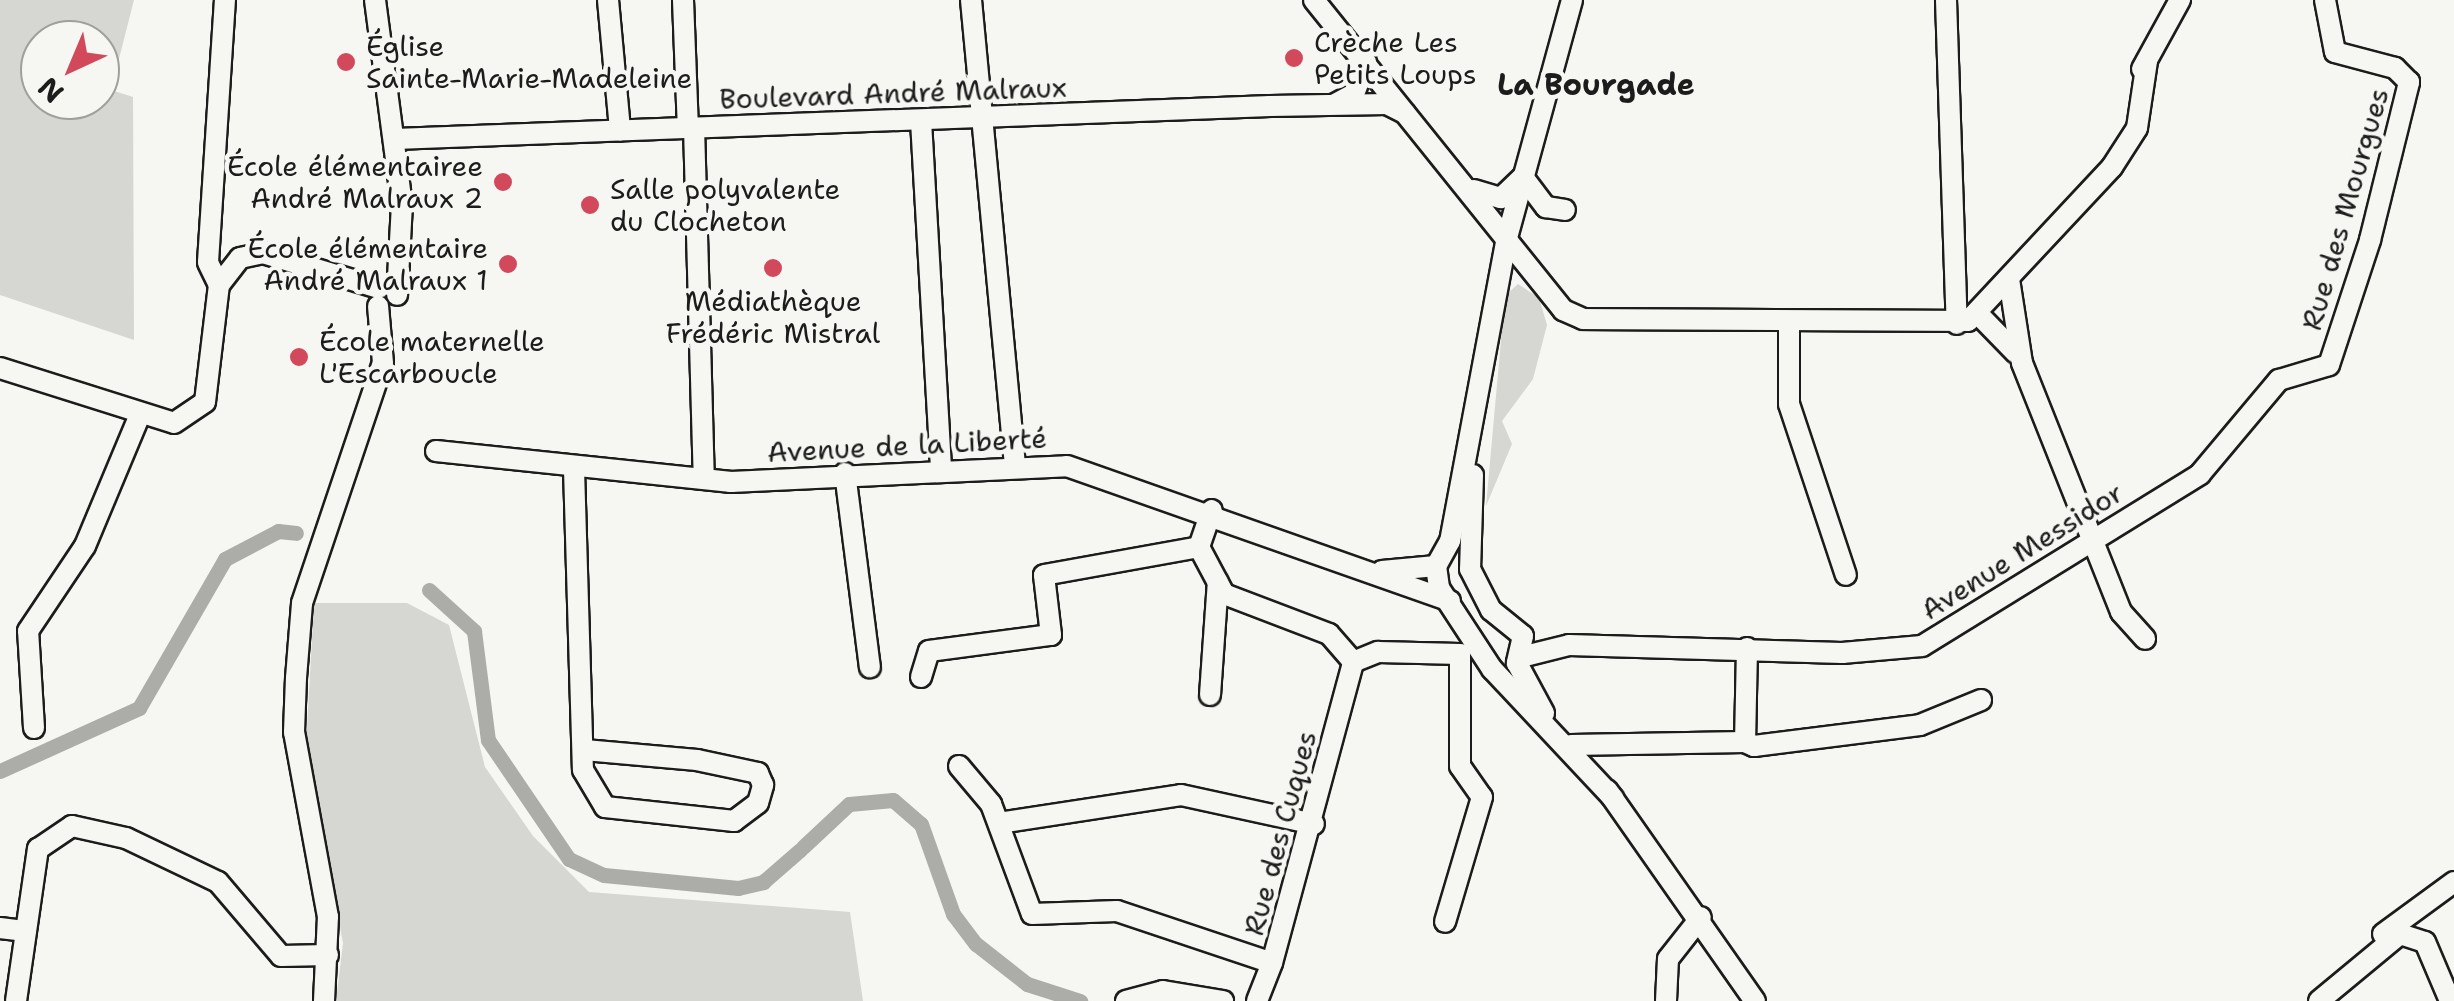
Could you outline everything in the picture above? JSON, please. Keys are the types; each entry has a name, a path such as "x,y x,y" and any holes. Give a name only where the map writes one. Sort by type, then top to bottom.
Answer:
{"street":[{"path":"0,368 139,417 174,423 205,402 219,285 208,262 225,0"},
{"path":"324,1001 328,955 294,732 302,603 383,363 384,297 398,263 395,139 374,0"},
{"path":"608,0 620,130"},
{"path":"683,0 704,479"},
{"path":"971,0 1014,462"},
{"path":"1314,0 1508,233 1554,298"},
{"path":"1946,0 1957,324"},
{"path":"1496,284 1524,275 1583,319 1957,324 1978,313 2092,190 2137,128 2147,61 2180,0"},
{"name":"Rue des Mourgues","path":"2326,0 2334,52 2394,68 2409,82 2329,365"},
{"path":"1570,3 1508,233 1475,418 1438,563 1450,602 1492,668 1614,798"},
{"path":"1333,105 1354,94 1366,62"},
{"name":"Boulevard André Malraux","path":"395,139 1333,105 1387,104 1414,118"},
{"path":"921,121 941,468"},
{"path":"1465,182 1500,198 1523,177"},
{"path":"1508,233 1565,210 1546,207 1523,177"},
{"path":"219,285 255,253 351,282 384,297"},
{"path":"2010,278 2022,363 2121,612 2145,640"},
{"path":"1978,313 2022,363"},
{"path":"1788,323 1789,404 1846,575"},
{"name":"Avenue Messidor","path":"1492,668 1569,645 1922,646 2090,538 2200,474 2278,380 2329,365"},
{"path":"34,728 28,631 85,546 139,417"},
{"path":"1475,418 1470,569 1491,610 1516,625 1521,659 1571,745 1701,917 1755,1001"},
{"name":"Avenue de la Liberté","path":"436,451 574,469 704,479 1014,462 1114,475 1450,602"},
{"path":"574,469 583,770 614,810 734,820 758,803 763,785 758,772 697,760 584,750"},
{"path":"845,473 870,668"},
{"path":"1212,510 1199,547 1224,594 1328,634 1353,662 1378,652 1464,660 1460,766 1482,797 1445,922"},
{"path":"921,677 929,651 1051,634 1044,575 1199,547"},
{"name":"Avenue de la Liberté","path":"1365,568 1438,563 1470,569"},
{"path":"1210,695 1218,582"},
{"name":"Avenue Messidor","path":"1516,625 1569,645"},
{"path":"1744,742 1747,648"},
{"name":"Rue des Cuques","path":"959,766 998,823 1032,914 1117,910 1272,964 1314,824 1353,662"},
{"path":"1571,745 1744,742 1920,725 1981,700"},
{"path":"998,823 1180,795 1314,824"},
{"path":"16,1001 38,849 57,829 94,827 218,882 281,956 328,955"},
{"path":"2300,1001 2454,882"},
{"path":"1666,1001 1668,960 1701,917"},
{"path":"0,928 26,931"},
{"path":"2320,1001 2400,934 2425,942 2450,1001"},
{"path":"1257,1001 1272,964"},
{"path":"1126,1001 1163,991 1223,1001"}],"shaded area":[{"path":"0,0 134,0 120,55 120,20 20,20 20,120 120,120 120,93 133,97 134,340 0,295"},
{"path":"1518,284 1539,298 1547,325 1533,379 1502,421 1512,444 1486,506 1505,296"},
{"path":"314,603 407,603 449,625 485,767 533,836 589,892 850,912 863,1001 336,1001 343,943 306,746"}],"waterway":[{"path":"0,771 139,708 225,559 278,531 296,533"},
{"path":"429,590 474,631 488,740 569,859 604,875 738,888 763,882 800,850"},
{"path":"803,847 849,804 893,800 921,824 953,914 976,944 1027,984 1080,1001"}],"place":[{"name":"Crèche Les Petits Loups","path":"1294,58"},
{"name":"Église Sainte-Marie-Madeleine","path":"346,62"},
{"name":"École élémentairee André Malraux 2","path":"503,182"},
{"name":"Salle polyvalente du Clocheton","path":"590,205"},
{"name":"École élémentaire André Malraux 1","path":"508,264"},
{"name":"Médiathèque Frédéric Mistral","path":"773,268"},
{"name":"École maternelle L'Escarboucle","path":"299,357"}],"district":[{"name":"La Bourgade","path":"1596,85"}]}
